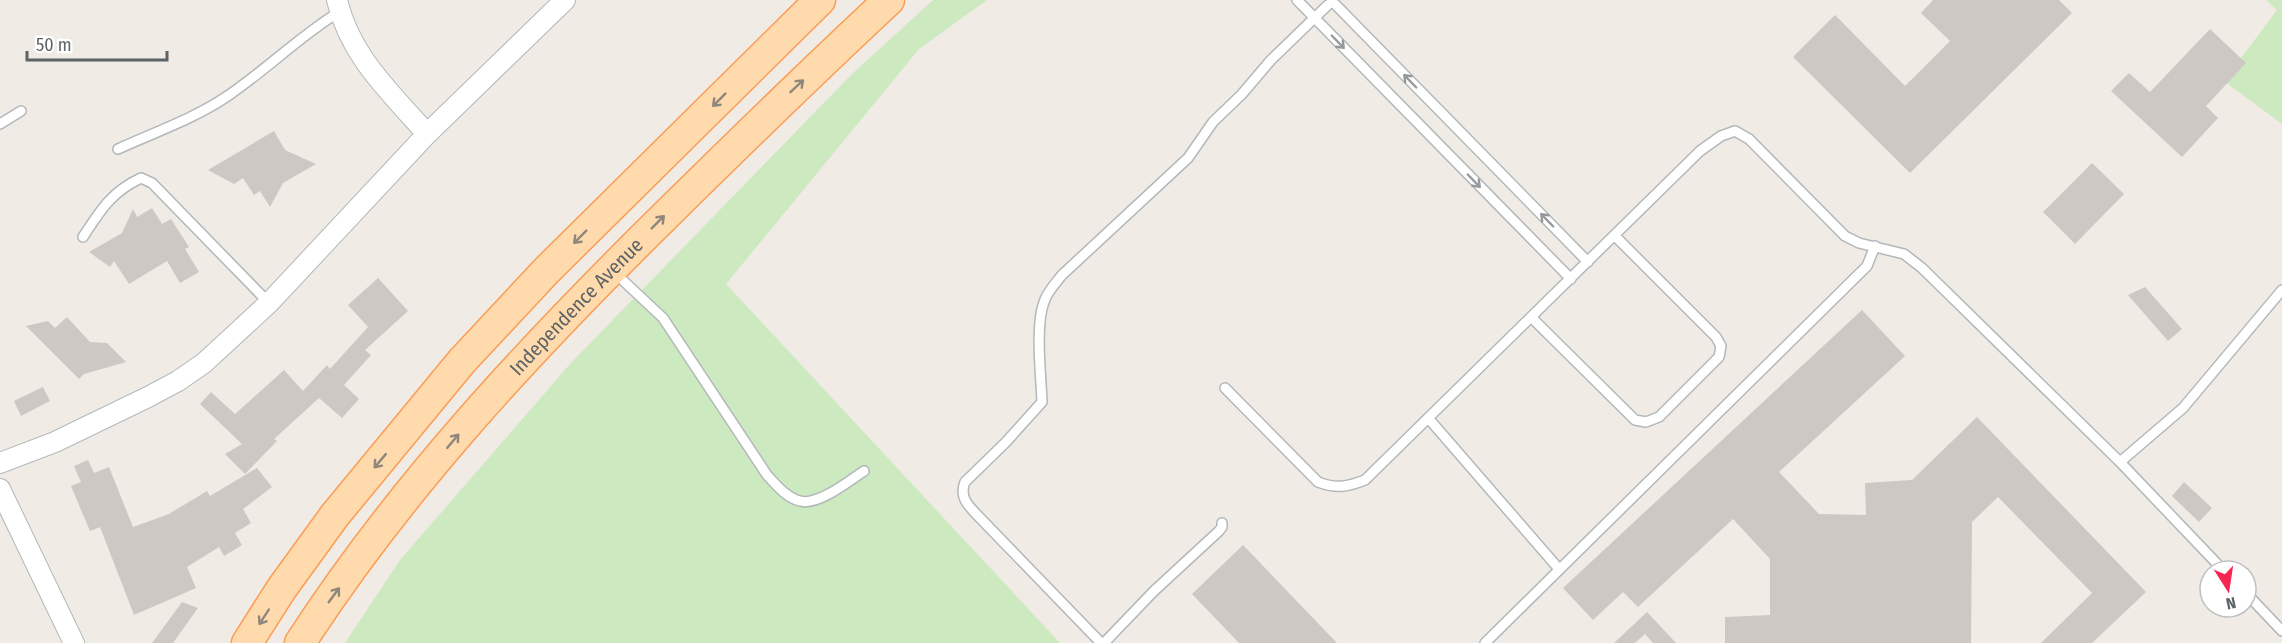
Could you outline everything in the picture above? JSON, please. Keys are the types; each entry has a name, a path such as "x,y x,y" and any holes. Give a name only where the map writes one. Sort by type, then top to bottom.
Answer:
{"main road":[{"path":"247,643 282,588 335,515 462,361 548,270 820,0"},
{"name":"Independence Avenue","path":"300,643 407,494 492,394 611,269 794,89 889,0"}],"street":[{"path":"0,463 55,442 178,381 204,363 269,303 427,134 565,0"},
{"path":"338,6 344,27 358,54 427,134"},
{"path":"0,489 74,643"}],"lane":[{"path":"1297,0 1571,279"},
{"path":"1222,523 1219,531 1102,643 976,514 966,501 962,489 965,482 1006,442 1042,402 1040,326 1043,304 1049,291 1062,275 1188,158 1213,122 1332,0 1588,262"},
{"path":"118,149 211,107 338,6"},
{"path":"0,124 21,111"},
{"path":"1225,388 1318,482 1332,487 1347,487 1365,480 1700,151 1721,136 1735,131 1749,139 1845,236 1859,243 1904,254 1922,268 2120,462 2213,559"},
{"path":"83,237 106,201 126,185 141,178 152,183 269,303"},
{"path":"1531,317 1635,420 1646,422 1659,417 1719,357 1720,346 1716,337 1615,236"},
{"path":"1485,643 1867,266 1875,246"},
{"path":"611,269 663,318 767,475 785,493 801,501 819,500 864,471"},
{"path":"2120,462 2183,408 2282,290"},
{"path":"1429,419 1559,569"},
{"path":"2258,606 2282,631"}],"green space":[{"path":"933,0 987,0 919,49 726,284 1060,643 345,643 400,560 570,364 851,75"},
{"path":"2266,0 2282,0 2282,124 2224,81 2277,10"}],"building":[{"path":"1933,0 2059,0 2072,13 1910,173 1793,57 1835,15 1905,86 1950,41 1921,13"},
{"path":"2210,29 2246,63 2206,106 2218,118 2182,157 2111,91 2129,73 2150,92"},
{"path":"274,131 285,150 316,164 283,183 270,207 260,191 254,195 243,178 234,184 208,170"},
{"path":"2092,163 2124,194 2075,244 2043,212"},
{"path":"152,208 162,224 171,219 189,247 185,249 199,272 180,283 167,261 129,284 114,261 110,267 89,252 122,233 133,209 137,217"},
{"path":"378,278 408,311 365,350 371,355 344,385 359,399 342,418 319,398 274,439 277,441 245,474 225,454 242,444 200,404 211,392 235,414 284,370 303,391 327,365 330,369 368,327 348,305"},
{"path":"2145,287 2182,329 2168,341 2128,295"},
{"path":"1862,310 1905,356 1779,472 1819,514 1866,515 1865,483 1912,480 1977,417 2146,592 2092,643 2041,643 2092,593 1998,497 1972,522 1971,643 1725,643 1725,617 1770,615 1770,559 1733,519 1638,607 1623,592 1593,620 1563,588"},
{"path":"67,317 90,342 107,343 126,362 84,374 79,379 26,326 48,321 55,328"},
{"path":"43,387 50,401 21,416 14,401"},
{"path":"88,460 94,473 109,467 133,527 169,514 207,491 210,496 257,468 272,487 243,509 251,523 235,533 242,545 224,556 219,547 187,567 196,588 134,615 100,527 90,531 71,486 81,482 74,466"},
{"path":"2184,482 2212,508 2199,522 2172,496"},
{"path":"1243,545 1337,643 1239,643 1192,594"},
{"path":"182,602 198,608 173,643 152,643"},
{"path":"1647,612 1676,643 1653,643 1645,634 1635,643 1614,643"}]}
